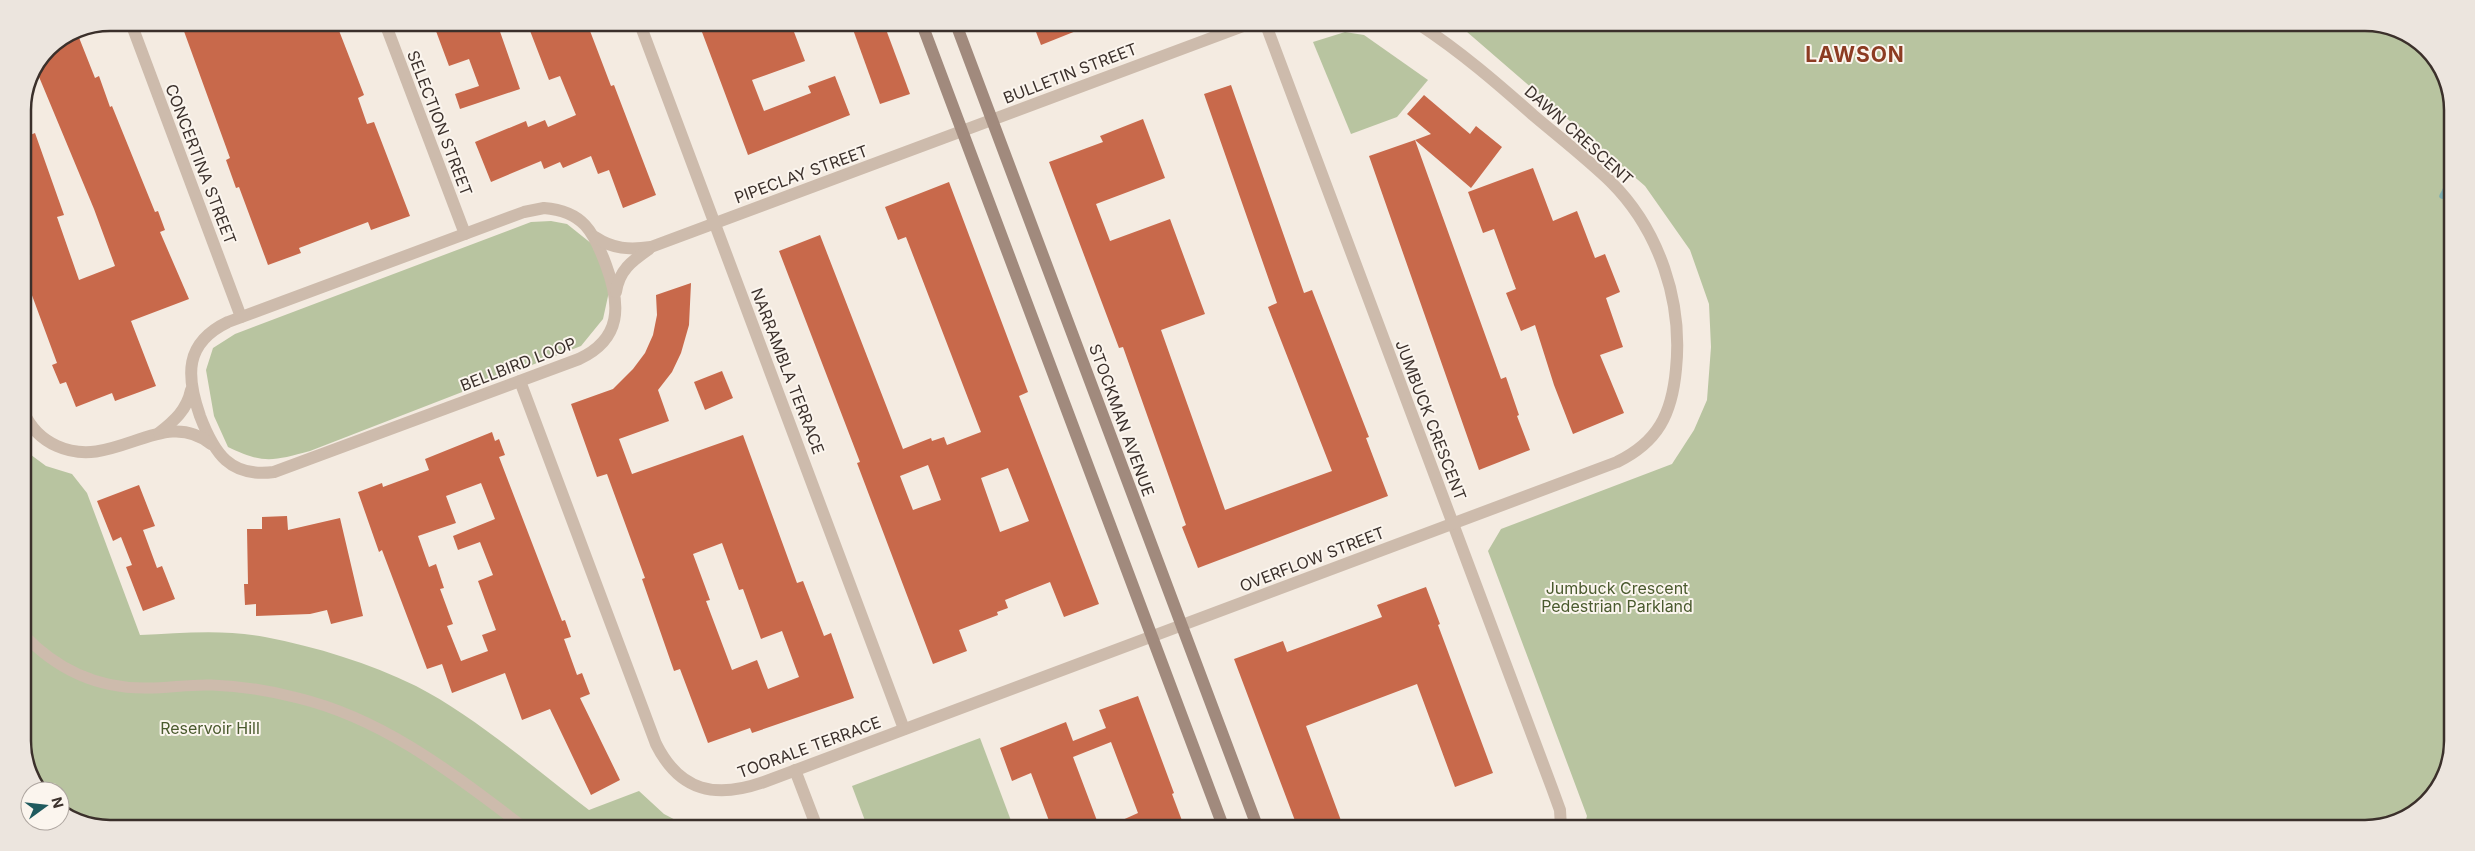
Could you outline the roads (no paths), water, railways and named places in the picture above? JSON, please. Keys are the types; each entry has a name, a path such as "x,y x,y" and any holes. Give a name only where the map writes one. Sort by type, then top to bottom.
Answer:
{"street":[{"name":"CONCERTINA STREET","path":"134,31 241,317"},
{"name":"SELECTION STREET","path":"388,31 464,234"},
{"name":"NARRAMBLA TERRACE","path":"643,31 904,729"},
{"path":"925,31 1221,820"},
{"name":"STOCKMAN AVENUE","path":"959,31 1255,820"},
{"name":"BULLETIN STREET","path":"962,131 1230,31"},
{"name":"JUMBUCK CRESCENT","path":"1268,31 1556,799 1560,820"},
{"name":"DAWN CRESCENT","path":"1429,31 1503,88 1596,168 1626,199 1650,234 1667,274 1678,337 1676,380 1667,414 1656,432 1642,448 1617,462 1453,524"},
{"name":"PIPECLAY STREET","path":"616,293 618,277 627,265 651,248 962,131"},
{"name":"BELLBIRD LOOP","path":"544,208 564,211 573,215 588,228 594,237 616,293 615,320 607,337 595,350 579,359 274,472 256,473 238,468 223,458 212,444 191,388 190,368 203,340 218,327 241,317 524,212 544,208"},
{"name":"PIPECLAY STREET","path":"594,237 606,245 622,249 651,248"},
{"name":"TOORALE TERRACE","path":"520,381 656,744 668,766 688,782 700,788 725,792 750,787 1182,625"},
{"path":"159,433 181,414 189,402 191,388"},
{"path":"31,425 42,437 53,444 76,453 102,452 159,433 188,432 202,437 212,444"},
{"name":"OVERFLOW STREET","path":"1182,625 1453,524"},
{"path":"795,770 814,820"}],"lane":[{"path":"31,642 48,658 75,675 99,683 132,688 211,685 236,687 298,698 334,708 373,724 408,744 514,820"}],"waterway":[{"path":"2442,196 2444,192"}],"district":[{"name":"LAWSON","path":"1855,55"}],"park label":[{"name":"Jumbuck Crescent Pedestrian Parkland","path":"1617,597"},
{"name":"Reservoir Hill","path":"210,728"}]}
